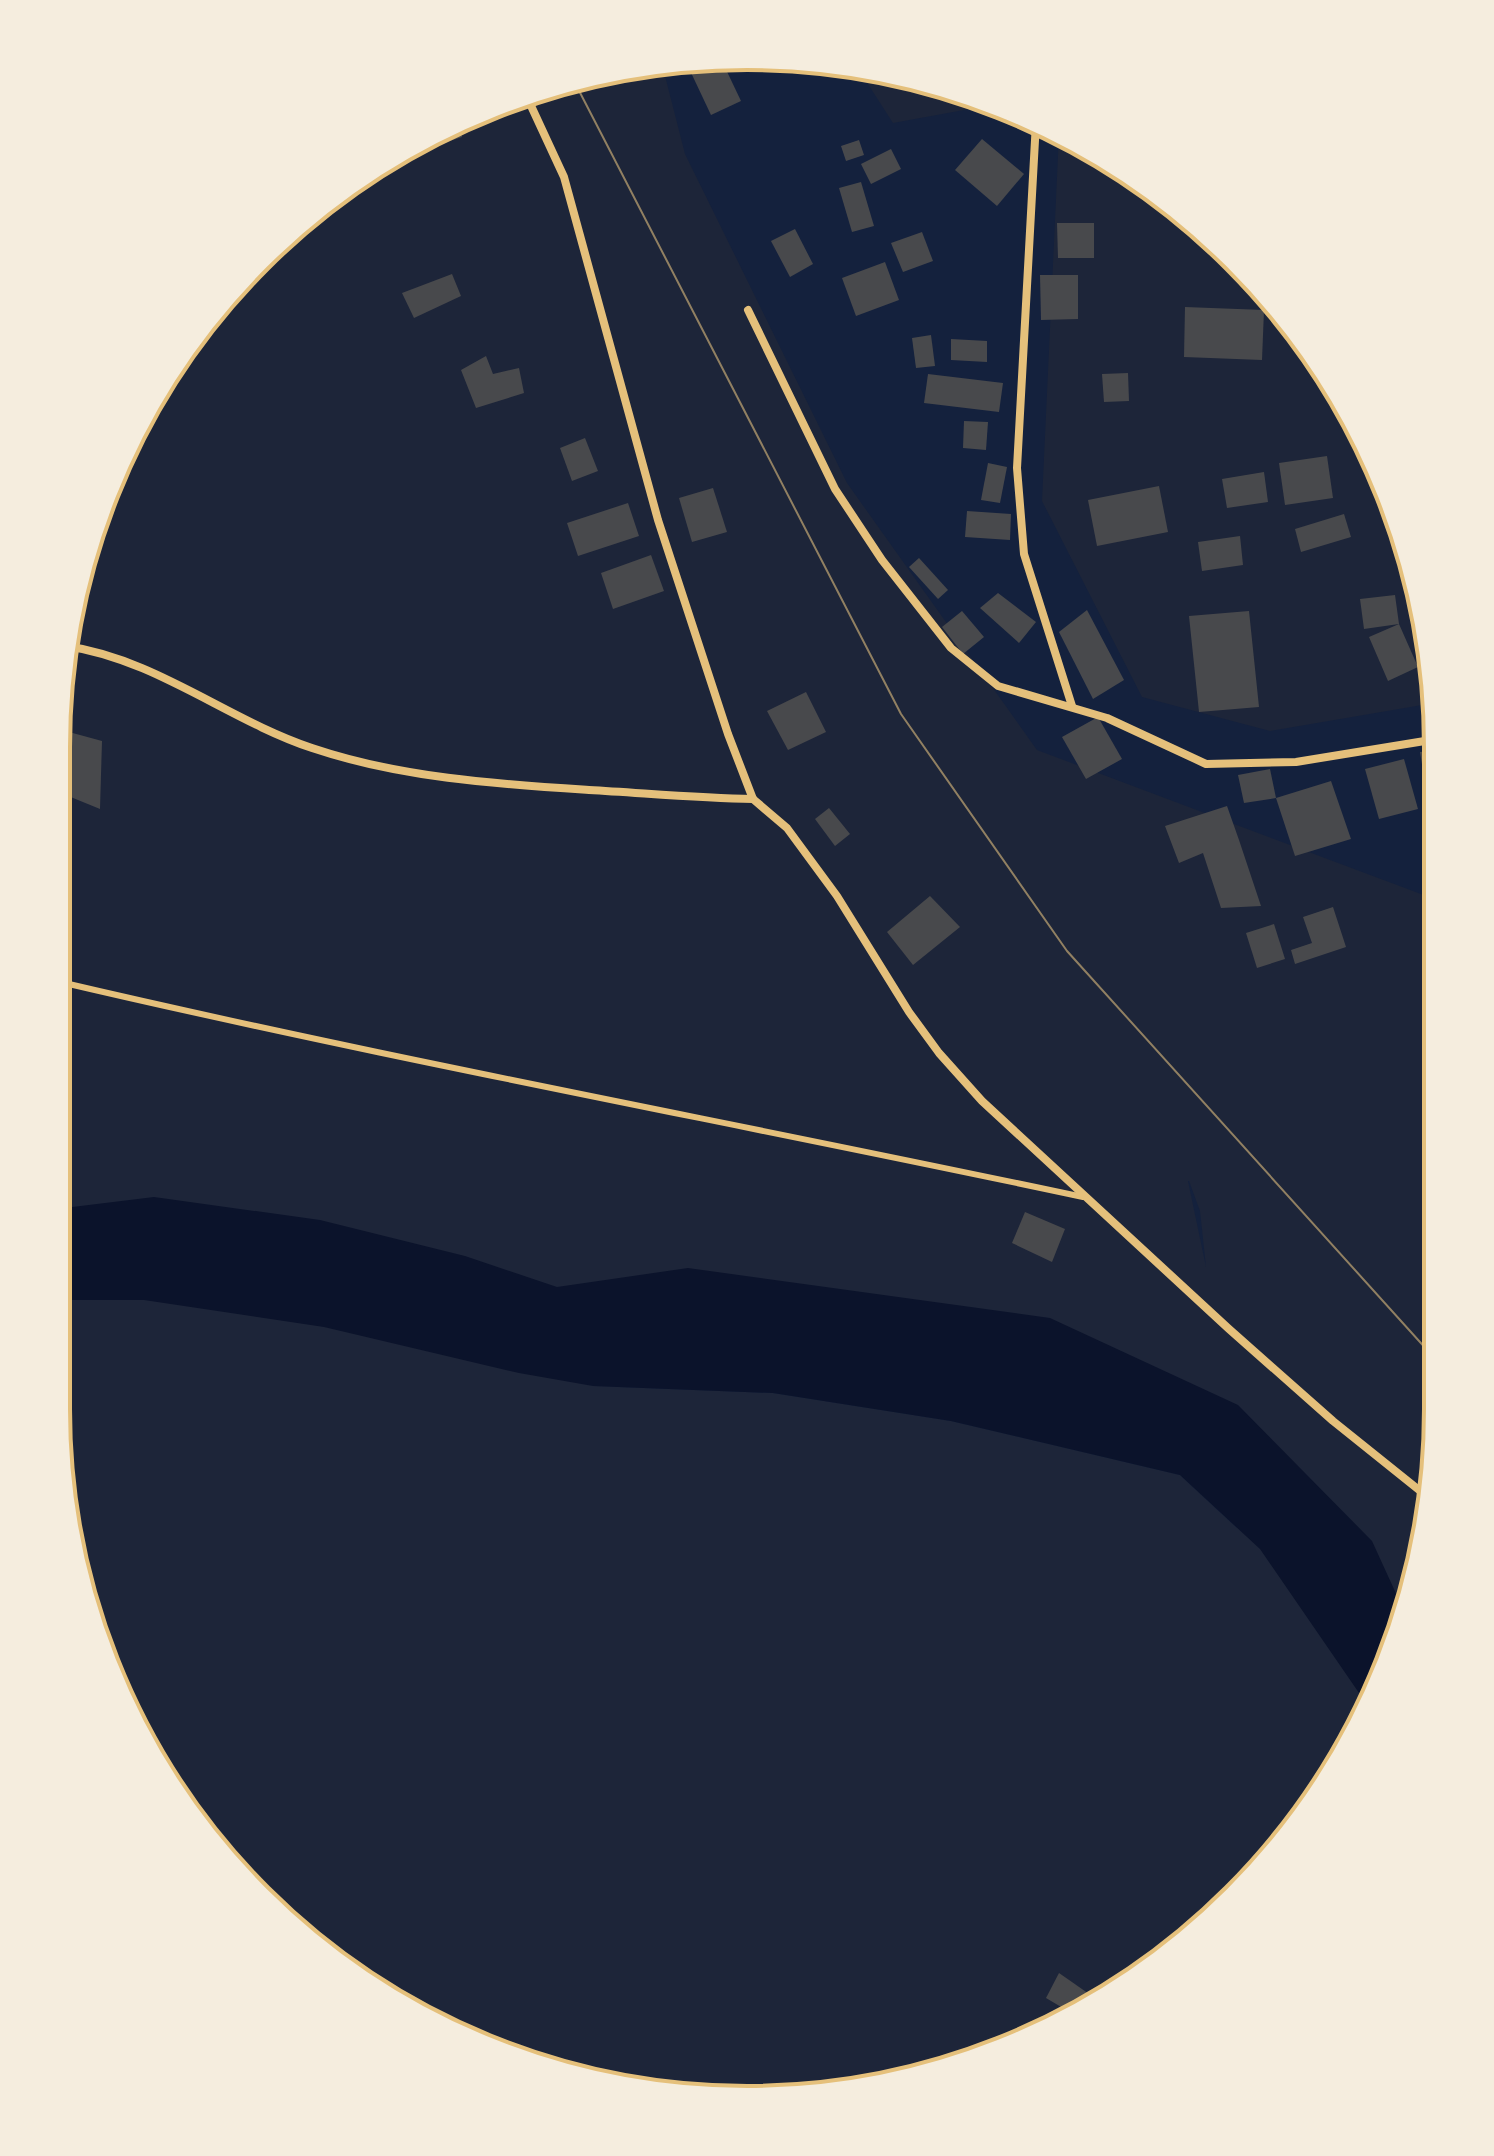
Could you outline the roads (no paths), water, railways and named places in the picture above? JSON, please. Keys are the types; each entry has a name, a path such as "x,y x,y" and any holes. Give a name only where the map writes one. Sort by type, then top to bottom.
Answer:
{"street":[{"path":"531,105 564,177 658,520 728,734 753,799 787,828 837,896 882,972 939,1053 982,1101 1083,1197 1333,1421 1419,1490"},
{"path":"1035,135 1017,468 1024,554 1072,706"},
{"path":"748,310 835,489 882,560 951,648 998,686 1072,706 1206,764 1296,762 1424,741"},
{"path":"78,648 156,673 311,748 368,763 500,783 753,799"}],"lane":[{"path":"70,984 376,1053 727,1121 1083,1197"}],"tram line":[{"path":"579,91 901,714 1067,951 1424,1346"}]}
